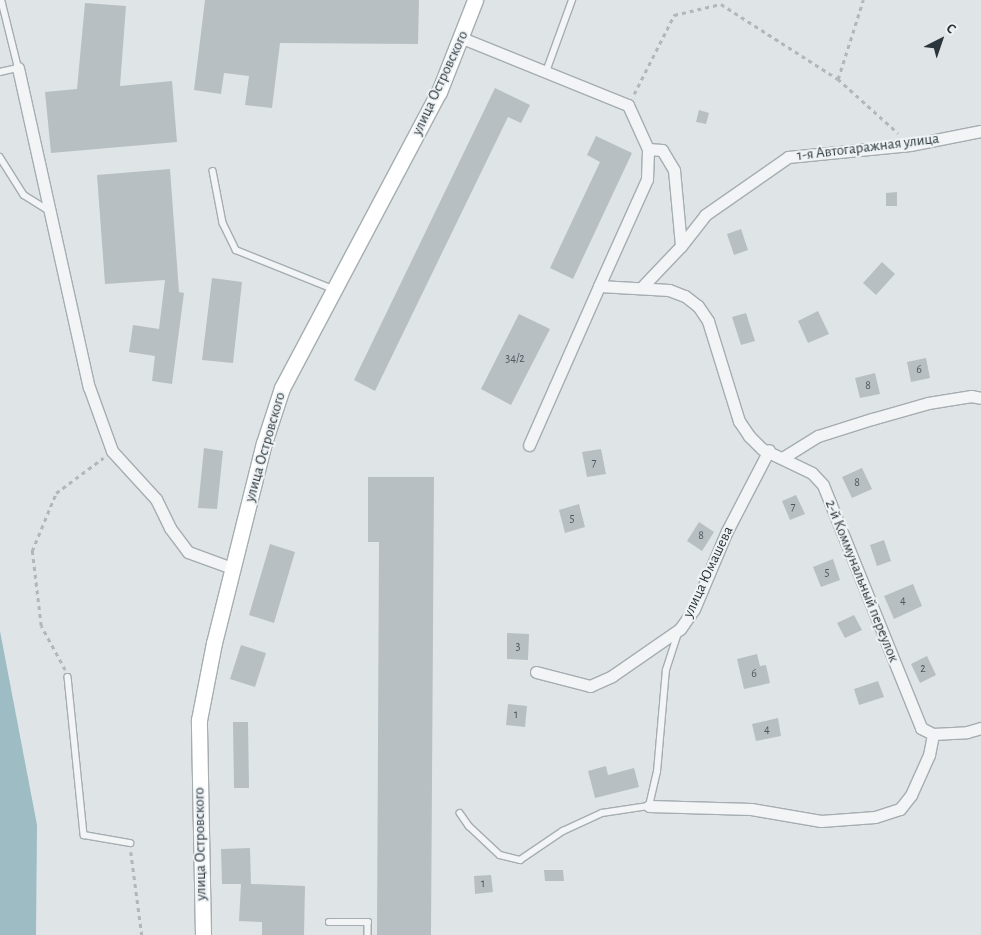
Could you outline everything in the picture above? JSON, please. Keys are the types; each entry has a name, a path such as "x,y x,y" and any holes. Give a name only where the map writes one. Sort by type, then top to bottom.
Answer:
{"main road":[{"name":"улица Островского","path":"203,935 199,720 232,568 264,444 282,388 336,290 439,92 462,38 475,0"}],"street":[{"path":"462,38 628,105 648,149 647,179 529,445"},
{"path":"18,68 89,387 112,451 156,499 188,552 232,568"},
{"name":"1-я Автогаражная улица","path":"641,288 681,246 705,215 788,157 910,145 981,131"},
{"path":"648,149 662,150 674,170 681,246"},
{"name":"2-й Коммунальный переулок","path":"599,286 669,290 685,296 698,306 708,321 739,421 749,436 762,448 812,473 823,485 921,728 933,734"},
{"path":"777,454 818,436 928,403 972,396 981,398"},
{"name":"улица Юмашева","path":"536,672 590,686 612,676 680,630 694,609 727,530 777,454"},
{"path":"649,806 751,809 821,821 876,817 900,809 911,795 929,755 933,734 967,732 981,728"}],"lane":[{"path":"0,72 18,68 1,0"},
{"path":"546,72 572,0"},
{"path":"0,157 24,195 51,212"},
{"path":"213,171 223,223 236,250 336,290"},
{"path":"460,813 469,826 500,856 520,860 563,831 602,813 649,806 657,772 666,670 680,630"},
{"path":"68,677 84,835 130,843"},
{"path":"329,922 368,922 368,935"}],"path":[{"path":"838,79 863,0"},
{"path":"628,105 674,15 721,4 838,79 910,145"},
{"path":"68,677 41,626 32,551 56,492 112,451"},
{"path":"130,843 142,935"}],"water":[{"path":"0,631 37,825 36,935 0,935"}],"building":[{"path":"205,0 419,0 418,44 280,43 272,108 245,105 249,76 224,73 221,94 194,90"},
{"path":"85,3 126,6 120,86 172,81 177,142 51,153 45,92 77,89"},
{"path":"495,88 530,105 521,123 508,117 375,391 354,380"},
{"path":"699,110 709,113 706,124 696,122"},
{"path":"596,136 632,153 573,279 550,268 600,162 587,155"},
{"path":"170,169 179,292 184,293 172,384 152,381 155,356 129,352 133,325 159,329 165,280 105,284 97,175"},
{"path":"897,192 897,206 886,206 886,193"},
{"path":"741,229 748,250 734,255 727,234"},
{"path":"882,262 895,274 876,295 863,283"},
{"path":"212,278 242,282 233,363 202,360"},
{"path":"818,311 829,334 808,343 798,321"},
{"path":"746,313 755,341 741,345 732,317"},
{"path":"519,314 550,329 511,405 481,389"},
{"path":"926,358 930,378 911,382 907,362"},
{"path":"875,373 880,394 860,398 855,378"},
{"path":"204,448 223,451 217,509 198,508"},
{"path":"601,449 606,474 587,477 582,452"},
{"path":"862,468 872,489 852,498 842,477"},
{"path":"368,477 434,477 431,935 377,935 379,542 368,542"},
{"path":"796,495 805,514 790,520 782,501"},
{"path":"579,504 585,527 565,533 559,510"},
{"path":"699,522 714,532 702,551 687,541"},
{"path":"884,540 891,561 877,566 870,545"},
{"path":"270,544 295,552 274,623 249,615"},
{"path":"833,559 840,580 821,587 813,567"},
{"path":"913,584 922,606 894,619 884,596"},
{"path":"854,615 862,630 845,638 837,623"},
{"path":"507,633 529,634 528,660 507,659"},
{"path":"241,645 266,653 255,687 230,679"},
{"path":"757,654 760,666 766,665 770,683 744,689 737,659"},
{"path":"927,656 936,675 920,683 911,664"},
{"path":"878,681 884,697 859,705 854,689"},
{"path":"508,704 527,706 525,727 506,725"},
{"path":"778,718 781,736 756,741 752,724"},
{"path":"233,722 248,722 249,788 234,788"},
{"path":"606,766 608,775 634,768 639,787 595,798 588,771"},
{"path":"250,848 251,884 305,886 304,935 262,935 262,922 239,921 241,884 222,884 221,849"},
{"path":"544,870 563,870 564,881 545,881"},
{"path":"491,875 493,892 475,894 474,876"}]}
